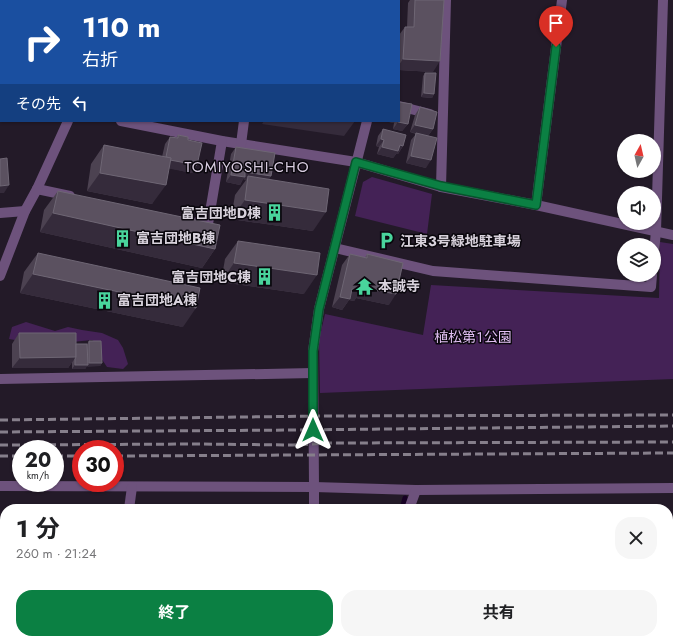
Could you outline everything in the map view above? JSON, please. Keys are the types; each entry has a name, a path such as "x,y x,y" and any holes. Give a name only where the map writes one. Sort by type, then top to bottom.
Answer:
{"street":[{"path":"441,186 446,0"},
{"path":"536,205 562,0"},
{"path":"655,238 663,0"},
{"path":"400,106 443,117"},
{"path":"0,276 25,211 68,122"},
{"path":"126,122 222,141 356,162 441,186 673,235"},
{"path":"241,144 244,122"},
{"path":"314,504 313,351 319,309 367,122"},
{"path":"185,220 208,224 222,141"},
{"path":"37,188 83,198"},
{"path":"0,213 25,211"},
{"path":"335,248 433,271 652,287 652,282"},
{"path":"0,379 313,373"},
{"path":"0,486 314,487 416,490 673,488"},
{"path":"130,504 132,487"},
{"path":"411,504 416,490"}],"green space":[{"path":"372,177 432,194 427,234 355,216 363,182"},
{"name":"植松第１公園","path":"661,242 673,244 673,379 320,393 319,340 325,314 423,335 431,285 659,298 659,282 661,282"},
{"path":"26,322 55,331 68,327 102,333 118,340 123,348 128,364 123,369 107,367 99,355 101,345 92,340 72,342 27,342 9,339 12,327"}],"building":[{"path":"415,0 444,0 440,61 403,59 405,27 414,27"},
{"path":"425,73 436,73 434,94 424,93"},
{"path":"400,102 412,104 408,124 398,122 400,122"},
{"path":"420,107 437,112 433,129 415,125"},
{"path":"383,129 406,135 403,146 400,145 398,151 382,147 384,140 381,139"},
{"path":"416,133 437,138 431,160 411,156"},
{"path":"178,135 188,137 188,140 202,143 197,165 170,160 171,158 166,157 170,137 178,138"},
{"path":"104,145 171,158 166,185 100,173"},
{"path":"236,147 275,153 271,176 245,172 245,177 231,175"},
{"path":"7,158 9,185 0,186 0,159"},
{"path":"248,176 329,189 326,212 245,200"},
{"path":"58,191 220,225 215,249 53,213"},
{"path":"238,241 320,253 317,275 234,263"},
{"path":"38,253 200,288 196,308 33,274"},
{"name":"本誠寺","path":"350,254 367,258 367,254 403,263 396,294 363,288 362,291 352,289 350,299 340,297"},
{"path":"19,333 76,333 76,357 20,358"},
{"path":"89,341 101,341 102,363 89,363"},
{"path":"76,344 87,344 88,365 75,365"}],"waterway":[{"path":"403,504 405,498"}],"railway":[{"path":"0,420 325,416 673,415"},
{"path":"0,432 673,426"},
{"path":"0,445 293,445 331,443 673,442"},
{"path":"124,456 673,453"},
{"path":"0,456 12,456"},
{"path":"64,456 72,456"}],"place":[{"name":"富吉団地D棟","path":"274,213"},
{"name":"富吉団地B棟","path":"123,238"},
{"name":"江東３号緑地駐車場","path":"387,241"},
{"name":"富吉団地C棟","path":"264,277"},
{"name":"本誠寺","path":"365,286"},
{"name":"富吉団地A棟","path":"104,300"}],"district":[{"name":"TOMIYOSHI-CHO","path":"247,167"}],"route":[{"path":"313,430 313,351 319,309 356,162 441,186 536,205 556,47"}]}
